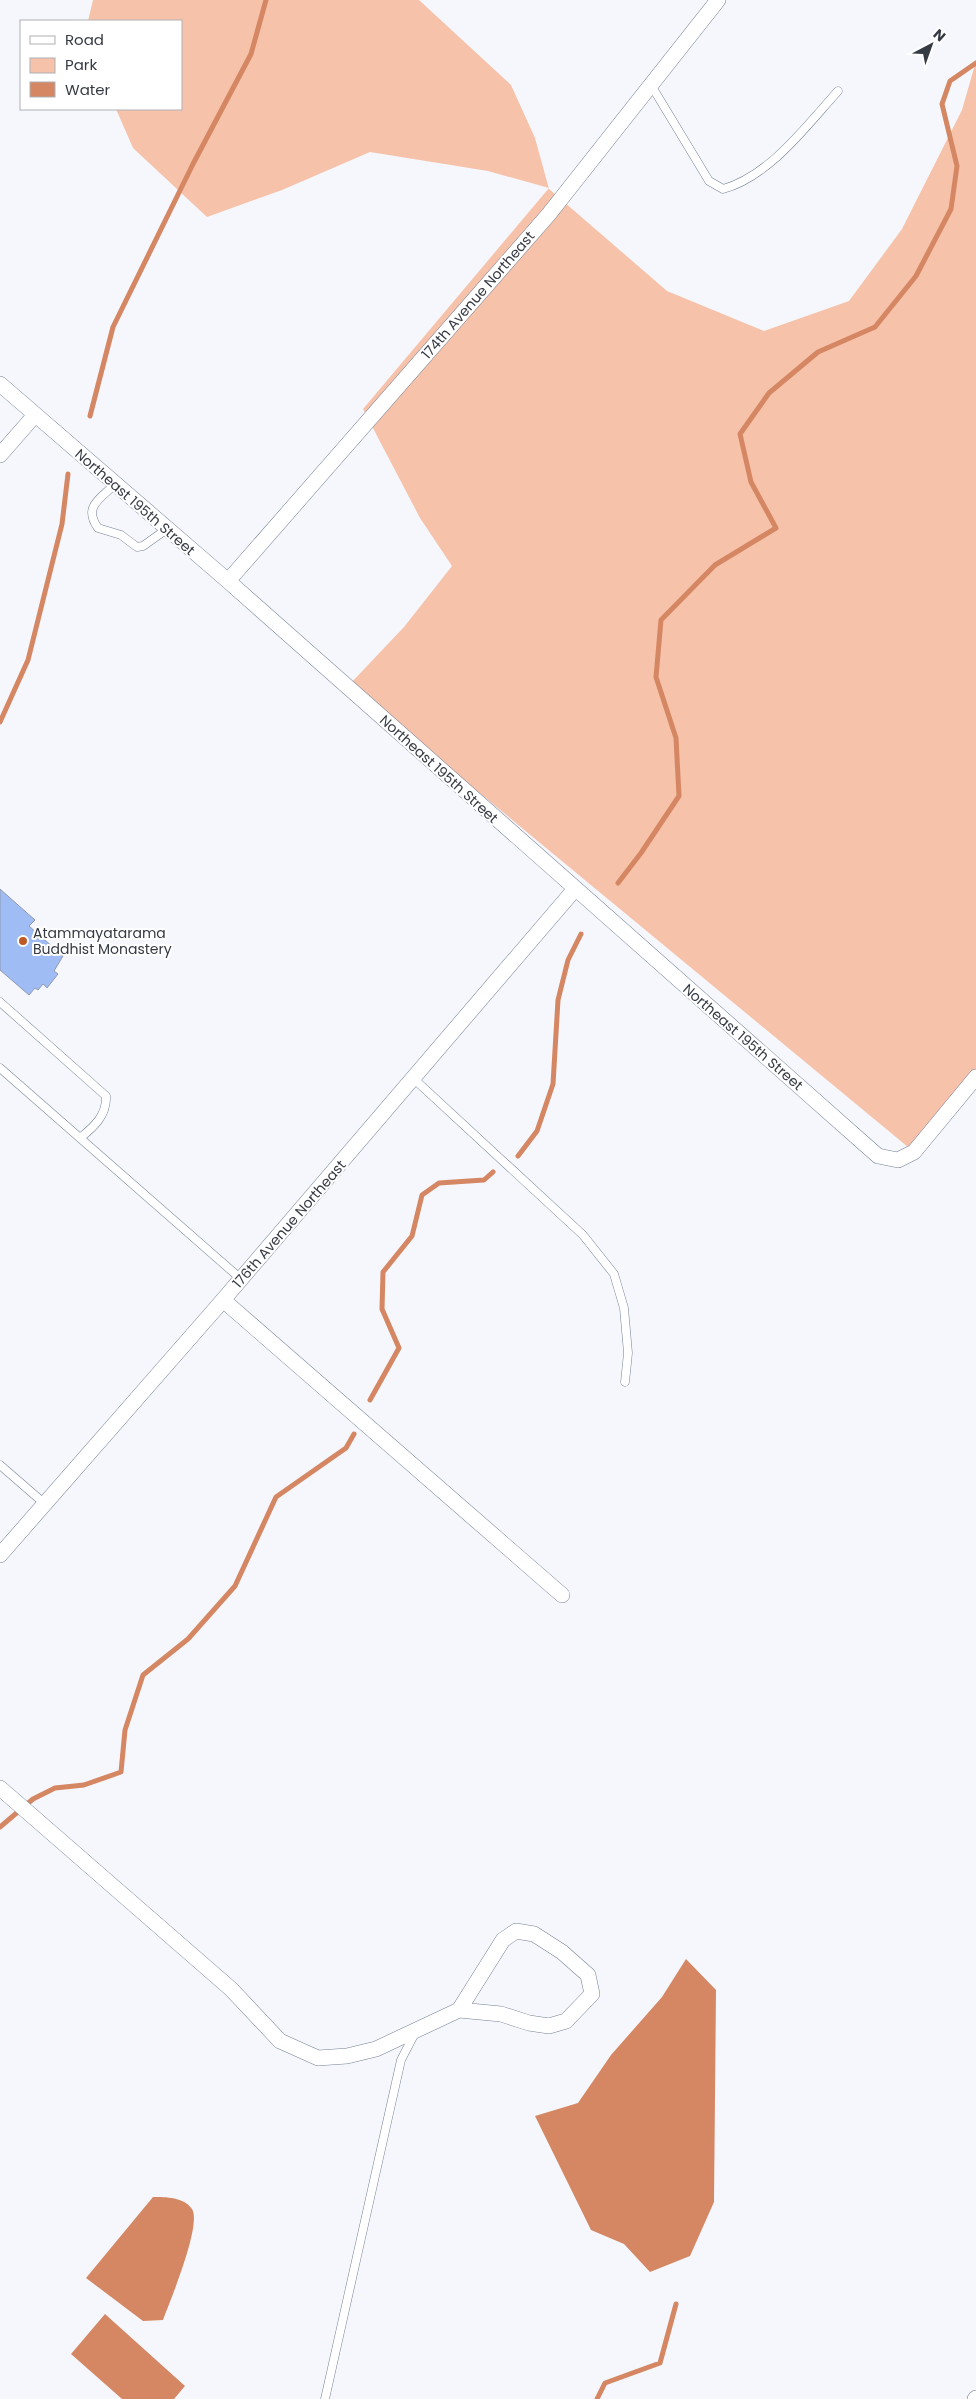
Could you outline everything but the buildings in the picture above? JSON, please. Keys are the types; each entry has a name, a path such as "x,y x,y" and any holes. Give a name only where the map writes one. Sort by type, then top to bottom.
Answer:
{"street":[{"name":"174th Avenue Northeast","path":"228,582 548,214 718,0"},
{"name":"Northeast 195th Street","path":"0,384 228,582 878,1156 898,1160 914,1152 976,1077"},
{"path":"0,455 35,415"},
{"name":"176th Avenue Northeast","path":"0,1555 223,1300 575,889"},
{"path":"223,1300 562,1595"},
{"path":"0,1788 29,1816 139,1908 230,1989 280,2041 318,2058 347,2056 376,2049 459,2010 501,2014 529,2023 549,2026 566,2021 592,1994 588,1975 562,1952 534,1934 516,1931 503,1940 459,2010"}],"lane":[{"path":"651,85 709,180 723,189 737,185 782,153 838,90"},
{"path":"116,484 96,501 92,516 98,528 121,534 137,547 143,546 167,529"},
{"path":"0,1002 106,1096 107,1106 102,1116 94,1128 80,1138"},
{"path":"0,1068 241,1279"},
{"path":"413,1078 583,1235 614,1274 624,1308 628,1353 625,1382"},
{"path":"0,1465 46,1504"},
{"path":"325,2399 401,2060 417,2030"}],"green space":[{"path":"93,0 419,0 511,85 535,138 549,188 488,171 370,152 282,190 207,217 133,148 116,110 182,110 182,20 88,20"},
{"path":"976,61 976,1077 914,1152 349,685 404,627 452,566 420,518 363,409 549,188 667,291 764,331 849,301 902,229 962,110"}],"water":[{"path":"686,1959 716,1990 714,2202 690,2256 650,2272 624,2244 591,2230 535,2116 578,2103 611,2055 662,1997"},
{"path":"153,2197 174,2198 184,2202 192,2209 194,2218 193,2230 184,2263 163,2320 143,2321 86,2278"},
{"path":"105,2314 185,2386 174,2399 122,2399 71,2354"}],"waterway":[{"path":"90,416 113,327 193,164 251,54 266,0"},
{"path":"618,883 641,853 679,796 676,738 656,677 661,620 715,565 776,528 751,482 740,434 769,393 818,352 875,327 916,276 951,209 957,166 942,104 950,81 976,63"},
{"path":"0,722 28,660 62,524 68,474"},
{"path":"518,1156 537,1131 553,1084 558,1000 568,960 581,934"},
{"path":"370,1400 399,1348 382,1309 383,1272 412,1236 422,1195 439,1183 484,1180 493,1172"},
{"path":"0,1827 33,1799 55,1788 84,1785 121,1772 125,1730 143,1675 188,1639 235,1586 276,1497 346,1448 354,1434"},
{"path":"597,2399 605,2383 660,2363 676,2304"}],"place":[{"name":"Atammayatarama Buddhist Monastery","path":"23,941"}]}
